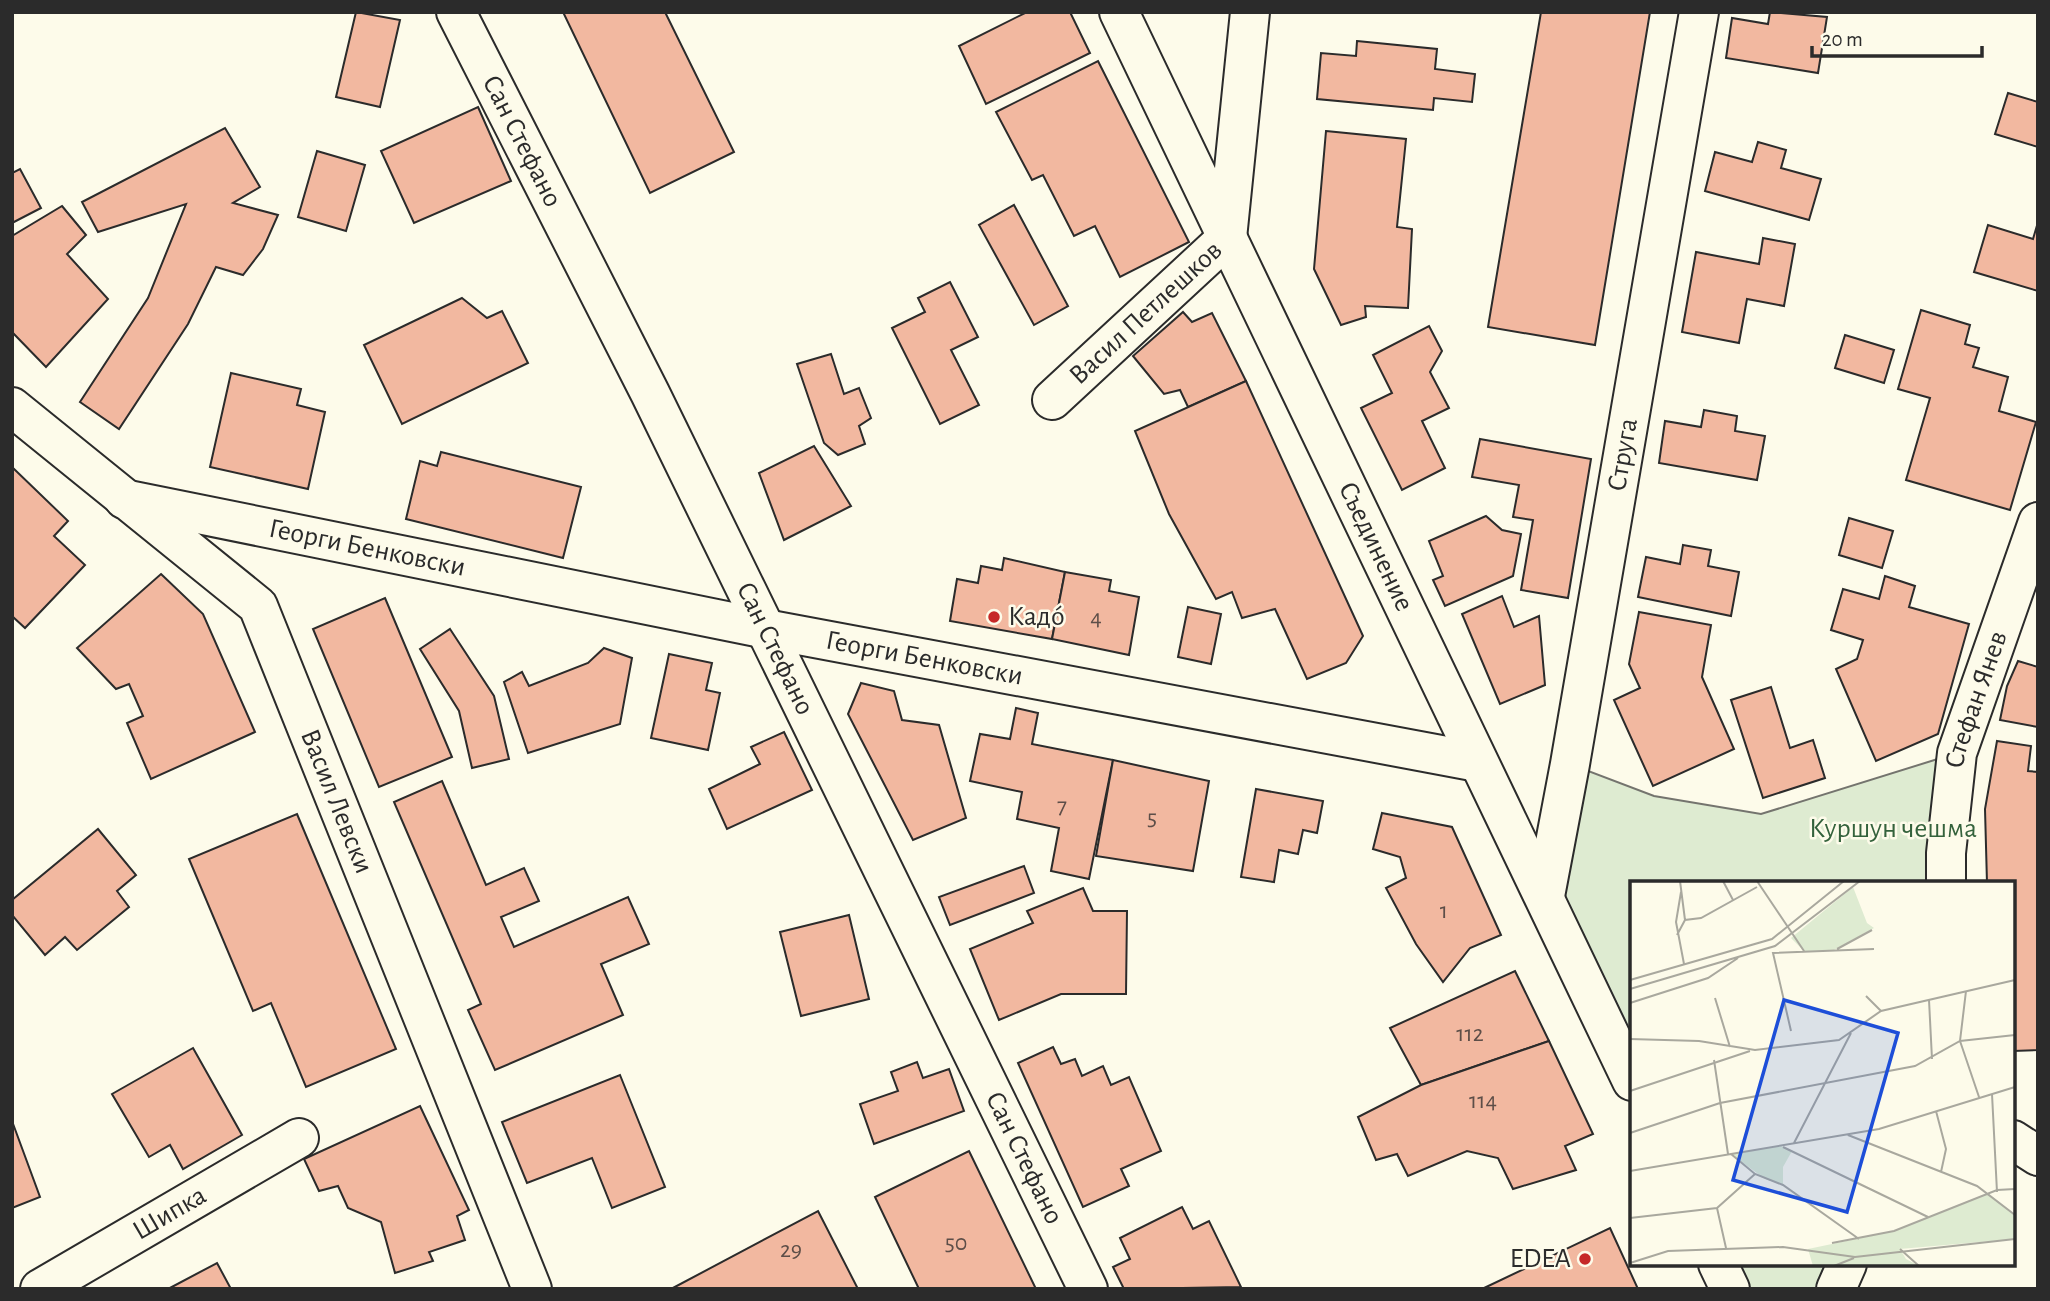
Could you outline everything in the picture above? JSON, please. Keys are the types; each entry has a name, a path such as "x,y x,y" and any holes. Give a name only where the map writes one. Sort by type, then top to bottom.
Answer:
{"street":[{"name":"Сан Стефано","path":"456,12 766,628 1088,1289"},
{"name":"Съединение","path":"1119,12 1630,1077"},
{"name":"Васил Петлешков","path":"1052,400 1227,238 1251,12"},
{"name":"Струга","path":"1545,896 1699,12"},
{"name":"Васил Левски","path":"12,407 258,606 532,1289"},
{"name":"Георги Бенковски","path":"124,499 766,628 1478,762"},
{"name":"Стефан Янев","path":"1946,881 1945,853 1957,753 2038,522"},
{"name":"Шипка","path":"40,1289 299,1138"},
{"path":"2015,1141 2038,1156"},
{"path":"1719,1266 1730,1289"},
{"path":"1836,1289 1846,1266"}],"green space":[{"name":"Куршун чешма","path":"1957,753 1946,881 1630,881 1630,1077 1545,896 1570,764 1654,796 1761,814"},
{"path":"1719,1266 1846,1266 1836,1289 1730,1289"}],"building":[{"path":"356,12 400,20 380,107 336,97"},
{"path":"563,12 665,12 734,152 650,193"},
{"path":"1027,12 1070,12 1090,53 986,104 959,46"},
{"path":"1541,12 1650,12 1595,345 1488,327"},
{"path":"1770,12 1827,17 1818,73 1726,58 1732,18 1768,24"},
{"path":"1357,41 1437,49 1435,69 1475,74 1472,102 1434,98 1433,110 1317,99 1321,53 1356,56"},
{"path":"1098,61 1189,242 1120,277 1095,226 1074,236 1043,175 1032,180 996,112"},
{"path":"2008,93 2038,102 2038,147 1995,134"},
{"path":"478,107 511,181 414,223 381,151"},
{"path":"225,128 260,187 233,203 278,215 263,249 243,275 216,267 188,324 119,429 80,402 148,298 186,204 98,232 82,202"},
{"path":"1326,131 1406,139 1397,227 1412,229 1408,308 1365,306 1366,317 1341,325 1314,269"},
{"path":"1758,142 1786,150 1781,168 1821,179 1809,220 1705,191 1715,152 1752,162"},
{"path":"317,151 365,165 346,231 298,217"},
{"path":"20,169 41,208 12,223 12,173"},
{"path":"1014,205 1068,306 1034,325 979,225"},
{"path":"62,206 86,235 67,254 108,299 46,367 12,332 12,236"},
{"path":"2038,222 2038,291 1974,272 1988,225 2033,239"},
{"path":"1763,238 1795,244 1784,306 1747,299 1739,343 1682,332 1696,252 1759,264"},
{"path":"950,282 978,337 951,350 979,405 940,424 892,328 925,312 918,298"},
{"path":"462,298 487,318 502,311 528,363 402,424 364,345"},
{"path":"1921,310 1970,325 1965,344 1979,348 1973,367 2008,377 1999,411 2036,422 2010,510 1906,480 1930,398 1898,389"},
{"path":"1183,312 1192,322 1212,313 1246,381 1188,407 1180,390 1164,394 1133,356"},
{"path":"1429,326 1442,351 1430,372 1449,408 1422,421 1445,468 1402,490 1361,408 1392,393 1373,355"},
{"path":"1845,335 1894,350 1884,383 1835,368"},
{"path":"831,354 844,394 859,388 871,418 859,426 865,444 838,455 824,443 797,364"},
{"path":"231,373 301,389 297,405 325,412 308,489 210,467"},
{"path":"1246,381 1363,636 1346,663 1307,679 1275,609 1242,618 1232,592 1216,599 1169,514 1135,431"},
{"path":"1704,410 1737,416 1735,431 1765,436 1757,480 1659,463 1665,421 1701,427"},
{"path":"1480,439 1591,459 1568,598 1521,590 1533,520 1513,517 1519,485 1472,477"},
{"path":"814,446 851,506 784,540 759,473"},
{"path":"441,452 581,487 563,558 406,519 420,461 437,466"},
{"path":"12,467 68,521 54,536 85,565 25,628 12,616"},
{"path":"1486,516 1502,530 1521,534 1513,576 1445,606 1433,580 1443,576 1429,541"},
{"path":"1849,518 1893,531 1882,568 1839,555"},
{"path":"1683,545 1711,550 1708,566 1739,572 1731,616 1638,597 1646,557 1680,564"},
{"path":"1004,558 1065,572 1052,639 950,621 957,579 978,583 981,566 1002,570"},
{"path":"1065,572 1111,580 1109,591 1139,597 1129,655 1052,639"},
{"path":"161,574 203,614 255,732 151,779 127,723 143,716 129,684 116,689 77,648"},
{"path":"1885,576 1915,586 1909,607 1969,624 1938,734 1876,761 1836,669 1857,659 1863,640 1831,630 1843,589 1879,599"},
{"path":"1502,596 1514,627 1539,616 1545,685 1500,704 1462,614"},
{"path":"385,598 452,757 379,787 313,629"},
{"path":"1188,607 1221,614 1211,664 1178,657"},
{"path":"1639,612 1711,625 1702,677 1734,749 1653,786 1614,700 1640,688 1629,664"},
{"path":"450,629 494,696 509,759 472,768 459,711 420,649"},
{"path":"604,648 632,658 620,724 528,753 504,682 522,672 529,686 588,663"},
{"path":"669,654 712,663 706,690 720,693 708,750 651,738"},
{"path":"2018,661 2038,667 2038,727 2000,720 2007,686"},
{"path":"861,683 894,691 902,720 939,725 966,818 913,840 848,714"},
{"path":"1771,687 1790,748 1813,740 1825,778 1763,798 1731,700"},
{"path":"1016,708 1038,713 1032,744 1113,760 1089,879 1051,871 1059,828 1017,819 1022,792 970,781 980,734 1010,739"},
{"path":"784,732 812,790 727,829 709,789 760,764 751,747"},
{"path":"1997,741 2031,746 2028,771 2038,772 2038,1050 2015,1051 2015,881 1987,881 1985,809"},
{"path":"1113,760 1209,781 1193,871 1096,856"},
{"path":"442,781 486,885 524,868 539,901 501,917 514,947 628,897 649,944 601,964 623,1015 495,1070 468,1010 481,1004 394,802"},
{"path":"1256,789 1323,801 1317,833 1303,830 1298,854 1279,850 1274,882 1241,877"},
{"path":"1382,813 1452,827 1501,935 1470,948 1443,982 1416,944 1386,888 1406,878 1400,857 1373,849"},
{"path":"297,814 396,1049 306,1087 271,1003 253,1011 189,859"},
{"path":"98,829 136,875 117,891 129,907 77,950 65,937 45,955 12,915 12,900"},
{"path":"1024,866 1034,893 950,925 939,897"},
{"path":"1083,888 1093,911 1127,911 1126,994 1061,994 999,1020 970,949 1033,923 1027,911"},
{"path":"849,915 869,999 801,1016 780,932"},
{"path":"1515,971 1549,1041 1421,1085 1390,1028"},
{"path":"1549,1041 1593,1134 1565,1146 1576,1170 1513,1189 1498,1158 1467,1151 1408,1176 1397,1154 1376,1160 1358,1117 1421,1085"},
{"path":"1053,1047 1061,1064 1075,1059 1082,1076 1103,1066 1111,1085 1129,1077 1161,1151 1121,1169 1129,1186 1083,1207 1018,1063"},
{"path":"193,1048 242,1135 183,1169 170,1145 149,1157 112,1094"},
{"path":"917,1062 923,1078 949,1069 964,1111 874,1144 860,1104 898,1091 891,1072"},
{"path":"620,1075 665,1187 612,1208 592,1158 527,1183 502,1122"},
{"path":"420,1106 469,1210 457,1216 465,1240 429,1252 433,1261 395,1273 381,1222 348,1208 338,1186 319,1191 304,1159"},
{"path":"12,1121 40,1197 12,1208"},
{"path":"969,1151 1036,1289 919,1289 875,1197"},
{"path":"1182,1207 1193,1229 1209,1221 1241,1287 1124,1289 1113,1267 1130,1259 1120,1238"},
{"path":"818,1211 858,1289 671,1289"},
{"name":"EDEA","path":"1610,1228 1638,1289 1482,1289"},
{"path":"217,1263 231,1289 168,1289"}],"place":[{"name":"Кадó","path":"994,617"},
{"name":"EDEA","path":"1585,1259"}]}
